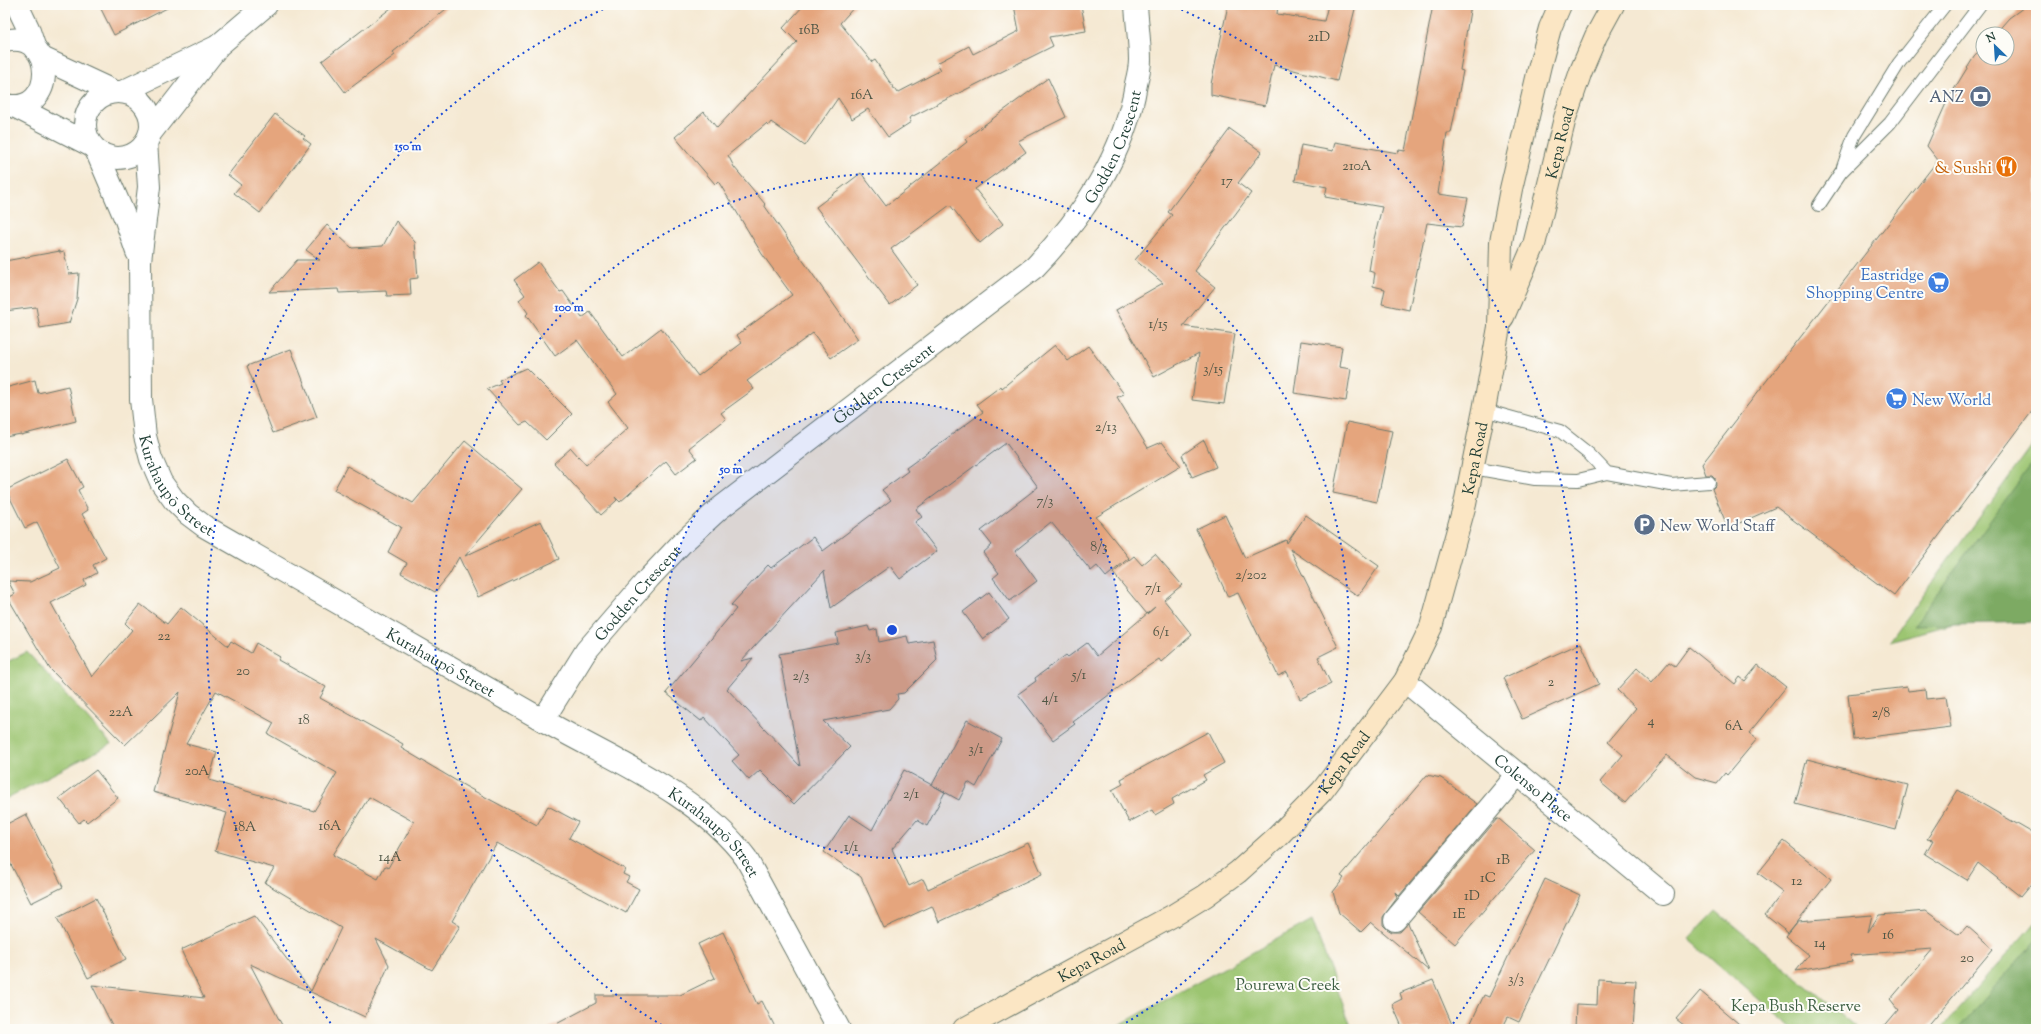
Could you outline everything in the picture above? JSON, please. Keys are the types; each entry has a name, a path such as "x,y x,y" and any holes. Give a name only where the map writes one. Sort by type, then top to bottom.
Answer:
{"main road":[{"name":"Kepa Road","path":"964,1029 1174,915 1205,896 1238,872 1278,836 1322,791 1404,681 1431,627 1465,504 1499,328 1501,242 1511,189 1540,65 1550,28 1560,5"},
{"name":"Kepa Road","path":"1499,328 1534,245 1565,118 1579,78 1596,36 1613,5"}],"street":[{"path":"10,106 27,103 41,90 45,71 28,28 16,5"},
{"path":"10,106 114,157 127,156 138,151 219,45 266,5"},
{"name":"Godden Crescent","path":"543,720 586,651 649,578 681,544 719,509 1035,267 1056,246 1078,215 1107,168 1126,124 1134,100 1140,60 1136,5"},
{"path":"5,41 20,41 38,53 119,92 134,96 147,110 150,122 148,138"},
{"path":"94,148 86,134 86,115 97,99 119,92 219,45"},
{"name":"Kurahaupō Street","path":"148,138 148,187 140,261 141,399 145,436 151,459 161,482 174,500 188,514 204,526 543,720 676,794 703,813 735,843 746,858 839,1029"},
{"name":"Kurahaupō Street","path":"94,148 126,220 140,261"},
{"name":"Colenso Place","path":"1404,681 1663,894"},
{"path":"1395,920 1518,774"}],"lane":[{"path":"1841,172 1854,136 1899,63 1945,5"},
{"path":"1819,205 1841,172 1890,123 1980,5"},
{"path":"1484,410 1560,431 1589,454 1607,473"},
{"path":"1473,468 1535,479 1578,480 1607,473 1671,486 1709,482"}],"green space":[{"path":"2036,440 2036,602 1889,641"},
{"path":"2036,458 2036,622 1914,625"},
{"path":"27,652 111,744 5,799 5,663"},
{"name":"Kepa Bush Reserve","path":"1716,911 1858,1029 1793,1029 1689,939"},
{"name":"Pourewa Creek","path":"1312,920 1352,1029 1112,1029"},
{"path":"2036,921 2036,1029 1941,1029"},
{"path":"2036,940 2036,1029 1957,1029"}],"building":[{"path":"99,5 173,5 114,35"},
{"path":"395,5 451,5 393,52 395,55 345,92 322,61"},
{"path":"804,5 856,5 840,23 872,62 875,60 897,93 941,70 937,63 969,46 973,54 1019,31 1014,5 1081,5 1086,31 1049,37 1053,46 909,118 911,122 888,137 868,109 852,119 838,98 805,146 771,122 768,126 766,124 728,155 734,167 765,204 764,205 858,339 831,358 813,333 747,381 754,389 721,413 726,419 689,448 697,458 676,474 666,461 620,502 615,497 617,500 601,515 554,463 571,448 586,465 628,428 608,402 617,394 577,340 555,356 526,315 528,313 519,300 525,295 514,280 538,262 560,292 563,291 582,318 590,312 623,357 661,328 698,376 742,343 737,335 792,295 762,254 718,181 715,184 675,137 704,112 717,128 797,42 783,28"},
{"path":"1228,5 1278,5 1277,14 1324,21 1328,5 1356,5 1337,81 1274,65 1265,106 1211,95 1211,84"},
{"path":"1433,5 1471,5 1460,70 1463,71 1451,133 1447,133 1438,194 1468,198 1462,227 1427,223 1409,310 1382,304 1385,289 1373,286 1375,273 1369,271 1374,239 1382,207 1325,197 1327,187 1295,181 1301,145 1333,151 1335,142 1398,153 1399,150 1405,151"},
{"name":"Eastridge Shopping Centre","path":"2027,5 2036,5 2036,406 1894,596 1776,507 1728,528 1712,489 1716,485 1715,478 1712,475 1706,475 1702,464 1938,160 1927,146 1948,99 1974,57 1975,56 1975,66 2015,66 2015,26 2002,26 2009,18"},
{"path":"1048,78 1066,117 1018,141 1026,152 975,189 1003,224 980,243 950,205 891,249 917,285 890,305 816,207 861,173 886,206 967,142 965,139"},
{"path":"275,114 305,136 303,138 311,144 260,213 234,193 241,185 228,175"},
{"path":"1230,129 1262,152 1238,183 1251,193 1199,263 1200,264 1195,271 1215,287 1183,326 1235,334 1224,404 1192,400 1199,353 1154,377 1116,310 1163,283 1135,260 1172,215 1168,212"},
{"path":"396,221 415,242 418,278 410,279 411,295 387,296 386,291 339,293 338,289 269,292 297,260 320,260 306,250 327,225 352,248 383,246"},
{"path":"60,251 60,253 64,252 69,274 79,273 77,299 69,323 40,328 36,307 5,311 5,261"},
{"path":"1301,341 1342,347 1339,367 1351,369 1346,401 1294,393"},
{"path":"1055,345 1068,361 1088,346 1124,394 1117,397 1148,448 1162,442 1181,466 1096,517 1129,558 1106,577 1097,566 1091,571 1051,522 1015,551 1037,581 1010,601 993,578 999,573 983,553 992,545 981,531 1038,487 1006,443 916,509 922,517 915,522 937,551 900,579 890,566 831,608 824,571 741,661 753,658 727,689 800,766 779,654 838,643 836,633 868,626 870,631 877,629 879,642 907,636 909,644 933,640 937,660 904,693 897,694 898,699 889,709 823,721 850,747 794,804 760,770 749,780 732,761 739,755 704,717 701,721 666,693 736,609 731,605 768,565 771,568 813,537 823,551 891,500 882,490 908,471 906,468 983,412 977,404 1001,386 1002,388"},
{"path":"291,349 317,417 273,433 247,366"},
{"path":"526,368 572,414 546,440 527,422 520,425 487,389 501,383 499,380"},
{"path":"35,380 38,393 68,386 76,421 21,435 5,437 5,388"},
{"path":"1347,422 1392,431 1377,502 1333,493"},
{"path":"1204,440 1216,467 1192,477 1182,455"},
{"path":"465,441 522,489 465,556 541,521 559,559 478,597 459,557 449,575 435,592 401,573 407,563 388,552 401,527 334,490 347,466 413,503"},
{"path":"68,459 83,487 78,490 88,510 82,514 106,558 93,565 97,573 84,580 86,585 51,603 92,677 132,630 125,623 140,604 167,624 181,607 228,646 231,641 251,653 256,643 280,657 278,660 326,687 320,698 403,744 401,748 465,786 537,825 548,806 578,822 569,838 625,869 623,874 629,877 626,882 639,889 626,913 497,843 452,921 460,926 432,970 376,939 389,965 365,1017 250,964 284,1029 114,1029 92,985 204,998 181,950 254,916 311,991 341,928 265,883 274,868 215,851 227,813 153,792 180,692 125,745 50,669 8,598 15,594 8,581 30,582 60,568 37,522 25,528 6,490","holes":["216,691 274,723 268,734 337,773 314,811 209,780 217,752 186,744","369,797 414,822 388,868 385,866 378,879 333,855"]},
{"path":"1225,515 1245,558 1286,540 1287,543 1306,515 1379,566 1358,596 1290,549 1338,647 1318,657 1331,684 1300,699 1287,672 1278,676 1238,593 1228,597 1196,529"},
{"path":"1155,554 1182,585 1164,600 1192,635 1161,662 1159,659 1138,673 1073,722 1075,724 1053,740 1018,694 1036,681 1035,678 1066,655 1068,657 1087,643 1097,656 1147,614 1113,573 1134,556 1142,565"},
{"path":"989,592 1009,619 983,639 963,612"},
{"path":"1581,643 1599,684 1522,719 1503,678"},
{"path":"1689,647 1735,684 1740,677 1745,681 1758,665 1786,687 1749,733 1757,739 1727,775 1725,773 1717,783 1695,777 1667,755 1625,803 1600,782 1623,755 1608,742 1636,708 1617,690 1637,668 1652,682 1669,662 1675,666"},
{"path":"1907,687 1908,691 1925,689 1926,699 1946,697 1951,727 1853,739 1848,694"},
{"path":"967,720 1002,739 976,787 968,782 959,800 932,785"},
{"path":"1208,732 1224,763 1203,775 1206,780 1172,799 1174,804 1155,815 1152,810 1129,822 1112,790 1123,784 1121,779"},
{"path":"1807,759 1908,785 1896,830 1795,804"},
{"path":"96,770 118,798 87,822 84,819 79,823 59,798"},
{"path":"904,770 945,792 927,826 917,820 892,849 909,886 923,879 928,889 1028,843 1042,874 939,922 932,906 884,928 861,877 824,852 849,815 872,830"},
{"path":"1427,775 1441,778 1477,804 1399,896 1395,892 1397,898 1383,917 1383,925 1392,932 1400,932 1408,923 1429,971 1371,922 1361,932 1339,913 1333,892 1344,878 1341,876"},
{"path":"1958,790 2036,835 2036,879 2021,897 1978,863 1967,880 1925,854 1933,840 1927,839"},
{"path":"26,814 63,887 31,903 5,853 5,825"},
{"path":"1497,819 1499,819 1535,850 1455,944 1418,912"},
{"path":"1784,841 1831,879 1788,933 1765,915 1783,892 1758,873"},
{"path":"1545,879 1580,895 1519,1022 1508,1017 1502,1029 1468,1029 1484,995 1489,997"},
{"path":"96,898 126,959 88,978 57,918"},
{"path":"1926,911 1959,935 1967,926 1993,949 1926,1029 1882,1029 1898,1010 1890,1000 1933,949 1850,955 1852,962 1796,971 1809,955 1786,936 1798,921 1872,915 1868,932 1879,915"},
{"path":"723,932 757,1004 762,1001 776,1029 547,1029 596,1003 596,995 680,995 715,978 698,944"},
{"path":"1598,979 1636,981 1633,1029 1575,1029 1576,1004 1597,1005"},
{"path":"1433,980 1454,1029 1403,1029 1392,1004 1402,999 1400,993"},
{"path":"1700,991 1745,1029 1689,1029 1676,1019"}],"place":[{"name":"ANZ","path":"1980,96"},
{"name":"& Sushi","path":"2007,167"},
{"name":"Eastridge Shopping Centre","path":"1939,283"},
{"name":"New World","path":"1896,399"},
{"name":"New World Staff","path":"1645,525"}]}
